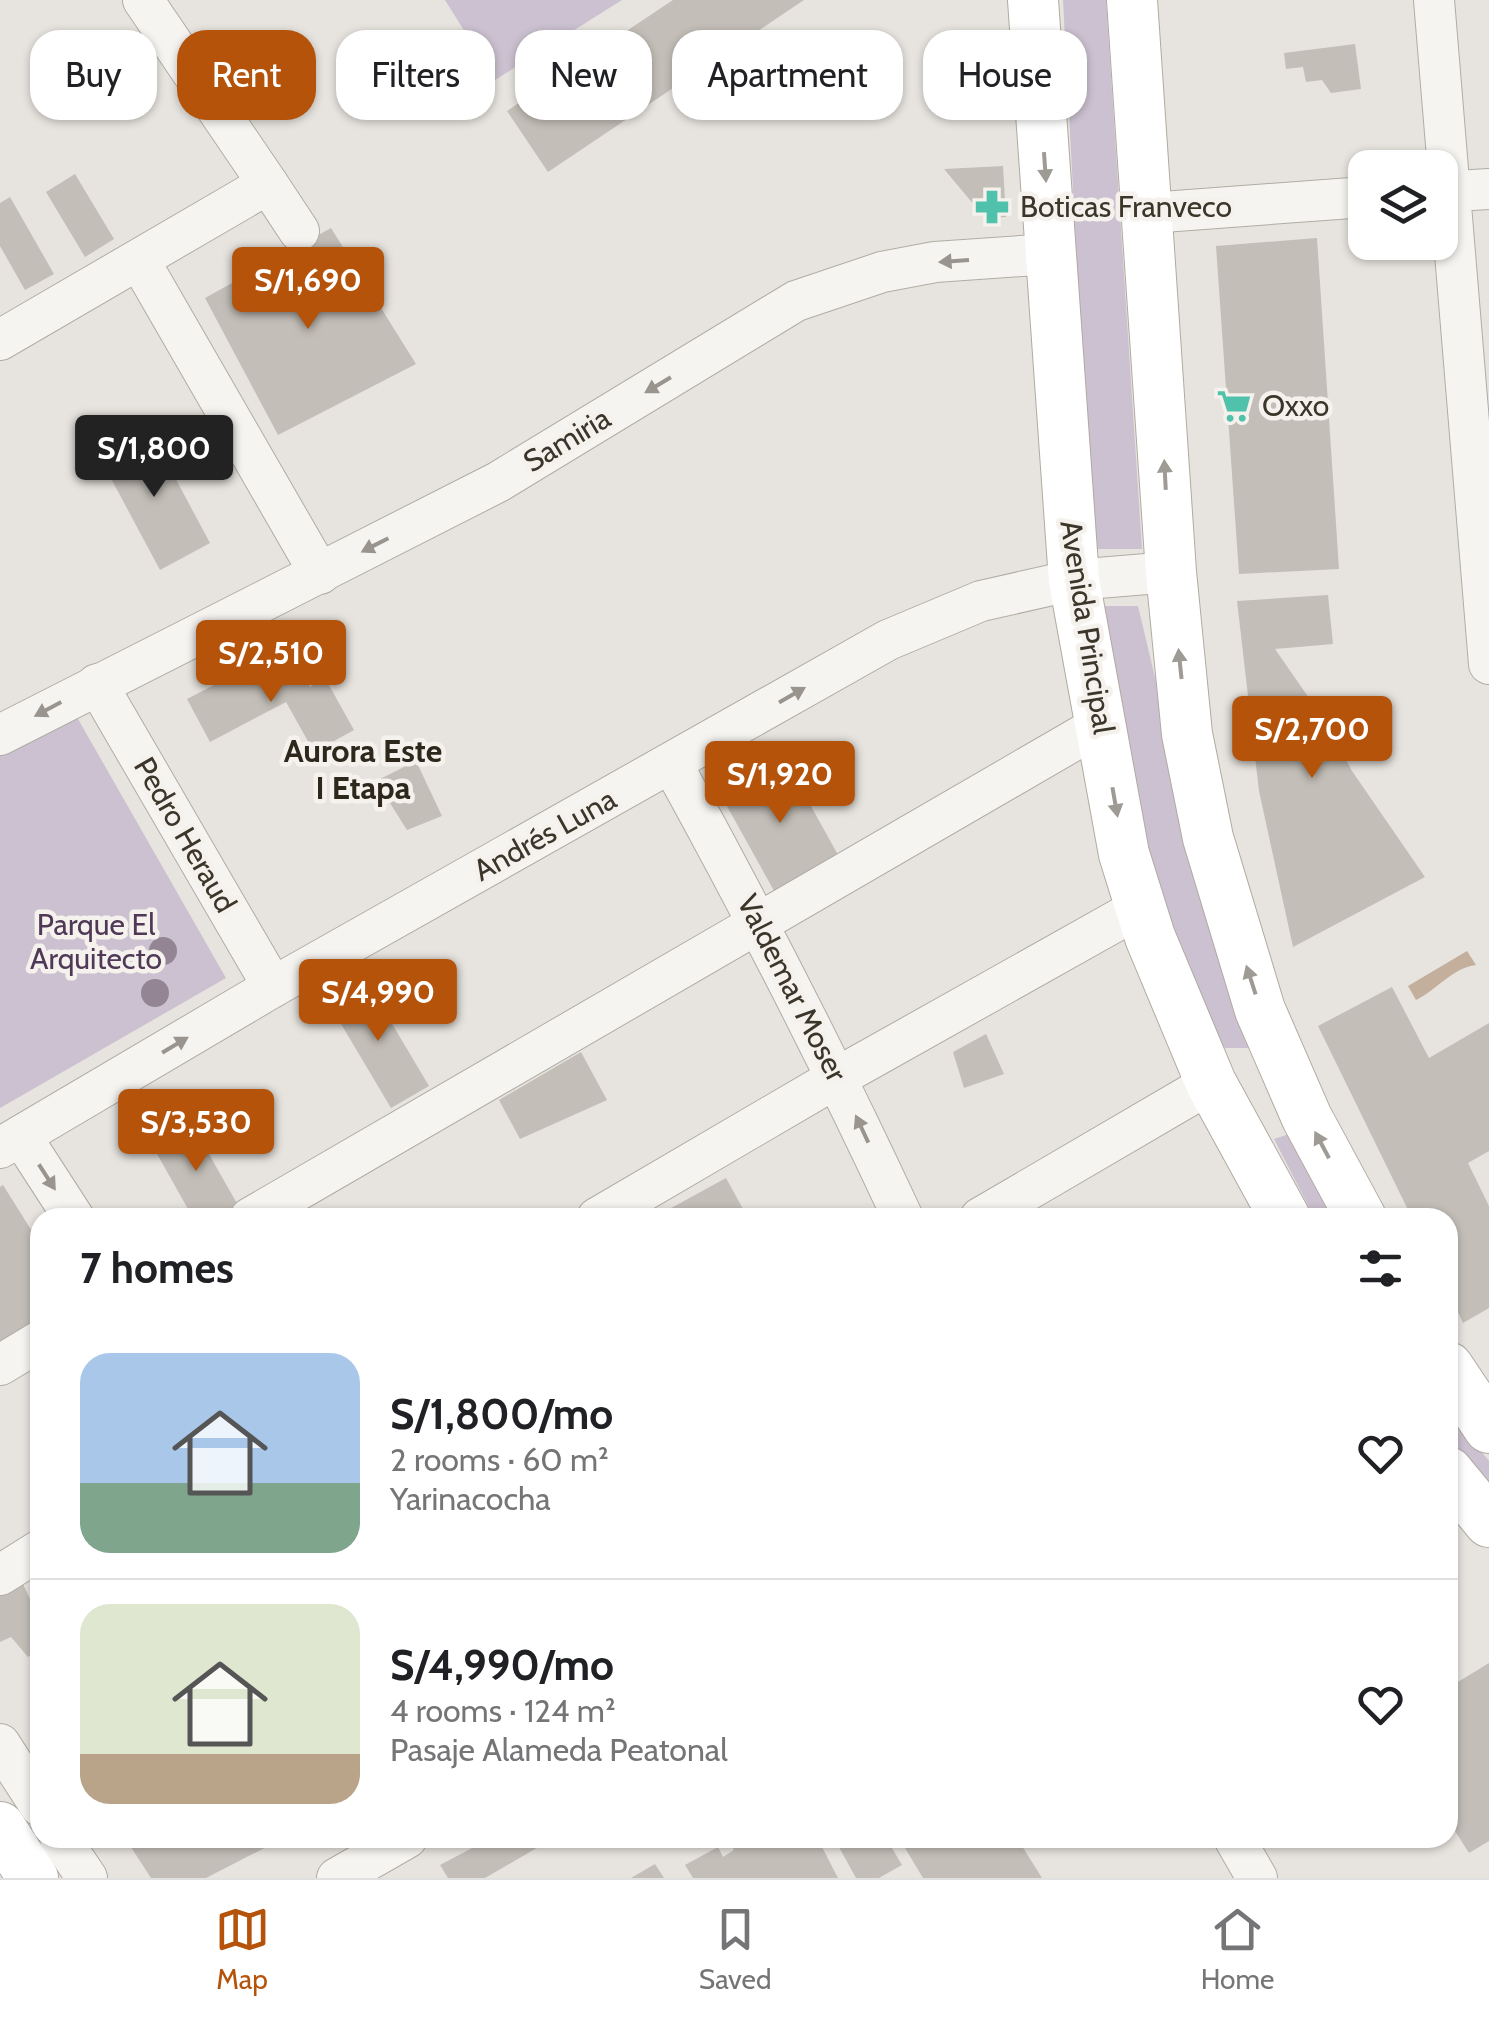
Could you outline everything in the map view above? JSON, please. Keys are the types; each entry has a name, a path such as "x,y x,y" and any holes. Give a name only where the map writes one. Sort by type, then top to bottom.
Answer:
{"main road":[{"name":"Avenida Principal","path":"1034,0 1074,580 1124,854 1141,907 1216,1093 1279,1208"},
{"path":"1132,0 1171,572 1187,734 1208,838 1260,1010 1307,1118 1355,1208"},
{"path":"1216,1093 1287,1071"},
{"path":"1458,1382 1489,1428"},
{"path":"1458,1484 1489,1522"},
{"path":"0,1826 34,1878"}],"street":[{"path":"143,0 299,231"},
{"path":"1434,0 1442,150"},
{"path":"0,340 268,184"},
{"path":"1458,191 1489,189"},
{"path":"1148,213 1348,199"},
{"name":"Samiria","path":"0,735 498,482 796,301 882,272 935,262 1051,254"},
{"path":"139,260 320,574"},
{"path":"1450,260 1489,664"},
{"name":"Andrés Luna","path":"10,1142 274,986 888,640 981,602 1074,580 1171,572"},
{"name":"Pedro Heraud","path":"97,684 274,986"},
{"path":"267,1208 1102,724"},
{"name":"Valdemar Moser","path":"672,764 838,1076 898,1208"},
{"path":"614,1208 838,1076 1141,907"},
{"path":"999,1208 1216,1093"},
{"path":"10,1142 66,1208"},
{"path":"0,1365 30,1347"},
{"path":"0,1575 30,1556"},
{"path":"0,1744 30,1790"},
{"path":"67,1848 87,1878"},
{"path":"337,1878 390,1848"},
{"path":"1240,1848 1257,1878"}],"green space":[{"path":"445,0 622,0 574,30 515,30 515,67 495,80 495,30 464,30"},
{"path":"1063,0 1106,0 1142,549 1092,549 1069,120 1087,120 1087,30 1065,30"},
{"path":"1098,606 1138,606 1207,896 1251,1048 1213,1048 1138,839"},
{"name":"Parque El Arquitecto","path":"74,712 226,978 0,1108 0,752"},
{"path":"1295,1132 1337,1208 1309,1208 1274,1139"},
{"path":"1458,1423 1489,1461 1489,1500 1458,1464"}],"shaded area":[{"path":"1467,951 1476,965 1459,970 1416,1000 1408,986"}],"building":[{"path":"673,0 804,0 759,30 672,30 672,89 652,102 652,30 628,30"},
{"path":"1355,44 1361,89 1331,93 1322,80 1306,82 1303,67 1286,69 1284,53"},
{"path":"515,106 515,120 625,120 548,172 507,111"},
{"path":"1003,166 1006,217 985,218 944,169"},
{"path":"75,174 114,239 85,257 46,192"},
{"path":"10,197 54,274 25,290 0,246 0,203"},
{"path":"331,228 416,364 278,435 205,298"},
{"path":"1317,238 1339,569 1239,574 1216,246"},
{"path":"149,429 210,543 160,570 99,456"},
{"path":"1328,595 1333,644 1275,649 1425,877 1293,947 1259,791 1237,601"},
{"path":"264,659 275,683 300,669 310,687 325,678 354,730 314,752 286,702 210,742 187,699"},
{"path":"782,754 842,862 778,898 718,790"},
{"path":"416,761 442,816 407,830 376,781"},
{"path":"366,980 429,1086 391,1108 328,1002"},
{"path":"1392,987 1429,1058 1489,1023 1489,1151 1468,1163 1489,1206 1489,1308 1463,1323 1458,1312 1458,1208 1407,1208 1318,1026"},
{"path":"986,1034 1004,1074 964,1088 953,1052"},
{"path":"581,1052 607,1100 520,1139 499,1100"},
{"path":"189,1119 239,1207 187,1208 156,1152 172,1144 165,1132"},
{"path":"726,1178 742,1208 671,1208"},
{"path":"3,1185 30,1228 30,1326 0,1345"},
{"path":"22,1582 30,1599 28,1657 11,1637 0,1642 0,1593"},
{"path":"1489,1663 1489,1841 1469,1853 1458,1836 1458,1682"},
{"path":"132,1848 264,1848 206,1878 151,1878"},
{"path":"472,1848 537,1848 485,1878 448,1878 440,1865"},
{"path":"716,1848 723,1857 734,1850 823,1848 838,1878 693,1878 685,1865"},
{"path":"839,1848 892,1848 902,1865 879,1878 856,1878"},
{"path":"905,1848 1023,1848 1042,1878 923,1878"},
{"path":"655,1864 664,1878 631,1878"}],"place":[{"name":"Boticas Franveco","path":"992,207"},
{"name":"Oxxo","path":"1234,406"}],"district":[{"name":"Aurora Este I Etapa","path":"363,770"}]}
